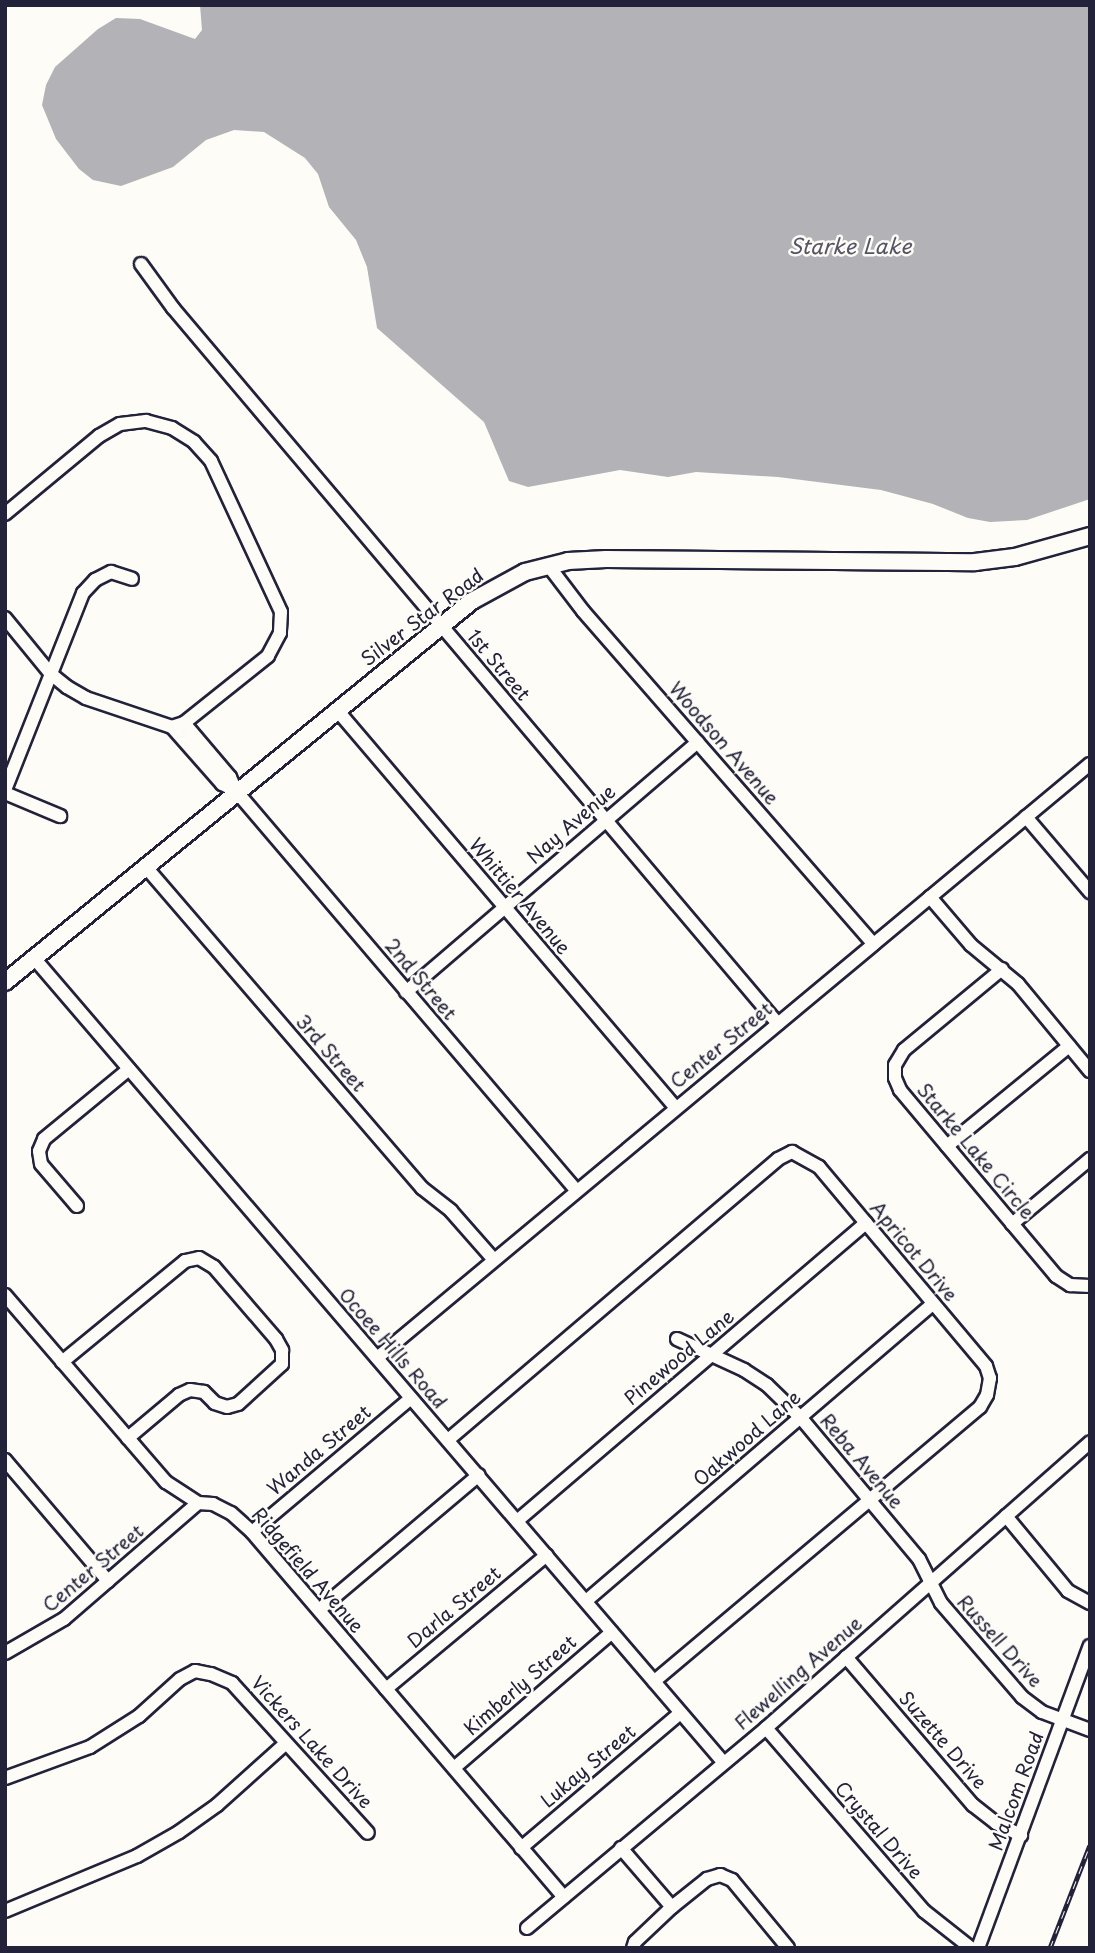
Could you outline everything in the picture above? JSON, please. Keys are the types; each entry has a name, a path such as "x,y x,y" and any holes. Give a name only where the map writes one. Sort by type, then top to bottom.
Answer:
{"main road":[{"name":"Silver Star Road","path":"5,982 236,791 491,588 548,565 606,558 975,562 1025,554 1090,536"}],"street":[{"name":"1st Street","path":"141,264 173,308 778,1024"},
{"path":"5,514 99,436 120,424 146,421 172,428 194,442 211,461 281,612 280,633 268,656 178,725 86,698 50,673 5,618"},
{"name":"Woodson Avenue","path":"548,565 583,611 874,944"},
{"path":"60,816 5,792 83,593 95,580 111,572 132,579"},
{"name":"Whittier Avenue","path":"337,710 675,1107"},
{"name":"2nd Street","path":"178,725 230,777 236,791 576,1191"},
{"name":"Nay Avenue","path":"407,992 698,742"},
{"name":"Center Street","path":"377,1358 675,1107 1090,764"},
{"path":"1026,817 1090,892"},
{"name":"3rd Street","path":"145,866 422,1188 451,1211 494,1260"},
{"path":"930,897 971,944 1002,969 1090,1071"},
{"name":"Ocoee Hills Road","path":"34,958 723,1762"},
{"name":"Starke Lake Circle","path":"1002,969 904,1050 895,1065 895,1078 900,1090 1056,1276 1070,1285 1090,1286"},
{"path":"947,1146 1069,1046"},
{"path":"77,1206 41,1164 39,1151 44,1139 129,1069"},
{"name":"Apricot Drive","path":"448,1440 778,1159 792,1152 809,1159 866,1223 986,1366 990,1378 987,1395 980,1407 654,1682"},
{"path":"1012,1224 1090,1159"},
{"name":"Pinewood Lane","path":"517,1521 866,1223"},
{"path":"62,1362 185,1261 199,1258 214,1267 276,1339 282,1350 282,1364 238,1404 227,1407 215,1403 204,1392 190,1390 179,1395 128,1438"},
{"name":"Ridgefield Avenue","path":"5,1295 166,1482 198,1503 219,1506 252,1532 564,1896"},
{"name":"Oakwood Lane","path":"586,1601 932,1304"},
{"name":"Reba Avenue","path":"677,1339 712,1353 767,1385 801,1418 870,1500 919,1559 931,1582"},
{"name":"Wanda Street","path":"252,1532 411,1398"},
{"name":"Flewelling Avenue","path":"527,1928 766,1728 1090,1442"},
{"path":"5,1460 108,1581"},
{"path":"319,1610 479,1475"},
{"name":"Center Street","path":"5,1653 64,1619 198,1503"},
{"path":"1006,1516 1068,1591 1090,1603"},
{"name":"Darla Street","path":"387,1689 547,1555"},
{"name":"Russell Drive","path":"931,1582 941,1603 1022,1697 1042,1712 1090,1730"},
{"name":"Kimberly Street","path":"454,1768 612,1632"},
{"name":"Malcom Road","path":"978,1948 1090,1646"},
{"name":"Suzette Drive","path":"846,1657 973,1805 996,1823 1021,1835"},
{"name":"Vickers Lake Drive","path":"5,1778 111,1737 180,1679 195,1671 232,1683 368,1833"},
{"name":"Lukay Street","path":"521,1848 680,1713"},
{"name":"Crystal Drive","path":"766,1728 924,1911 971,1948"},
{"path":"5,1910 137,1856 179,1832 216,1805 285,1744"},
{"path":"621,1848 672,1908"},
{"path":"633,1948 635,1942 672,1908 707,1879 720,1875 732,1880 788,1948"}],"water":[{"name":"Starke Lake","path":"200,5 1090,5 1090,499 1027,520 990,522 968,518 933,504 881,490 778,477 696,472 668,477 620,470 528,487 509,481 484,422 377,328 367,267 356,240 329,207 318,174 305,158 264,132 234,130 206,140 173,167 121,186 93,180 79,169 56,139 42,105 46,85 55,67 98,29 116,18 140,19 195,39 202,30"}],"railway":[{"path":"1050,1948 1090,1845"}]}
